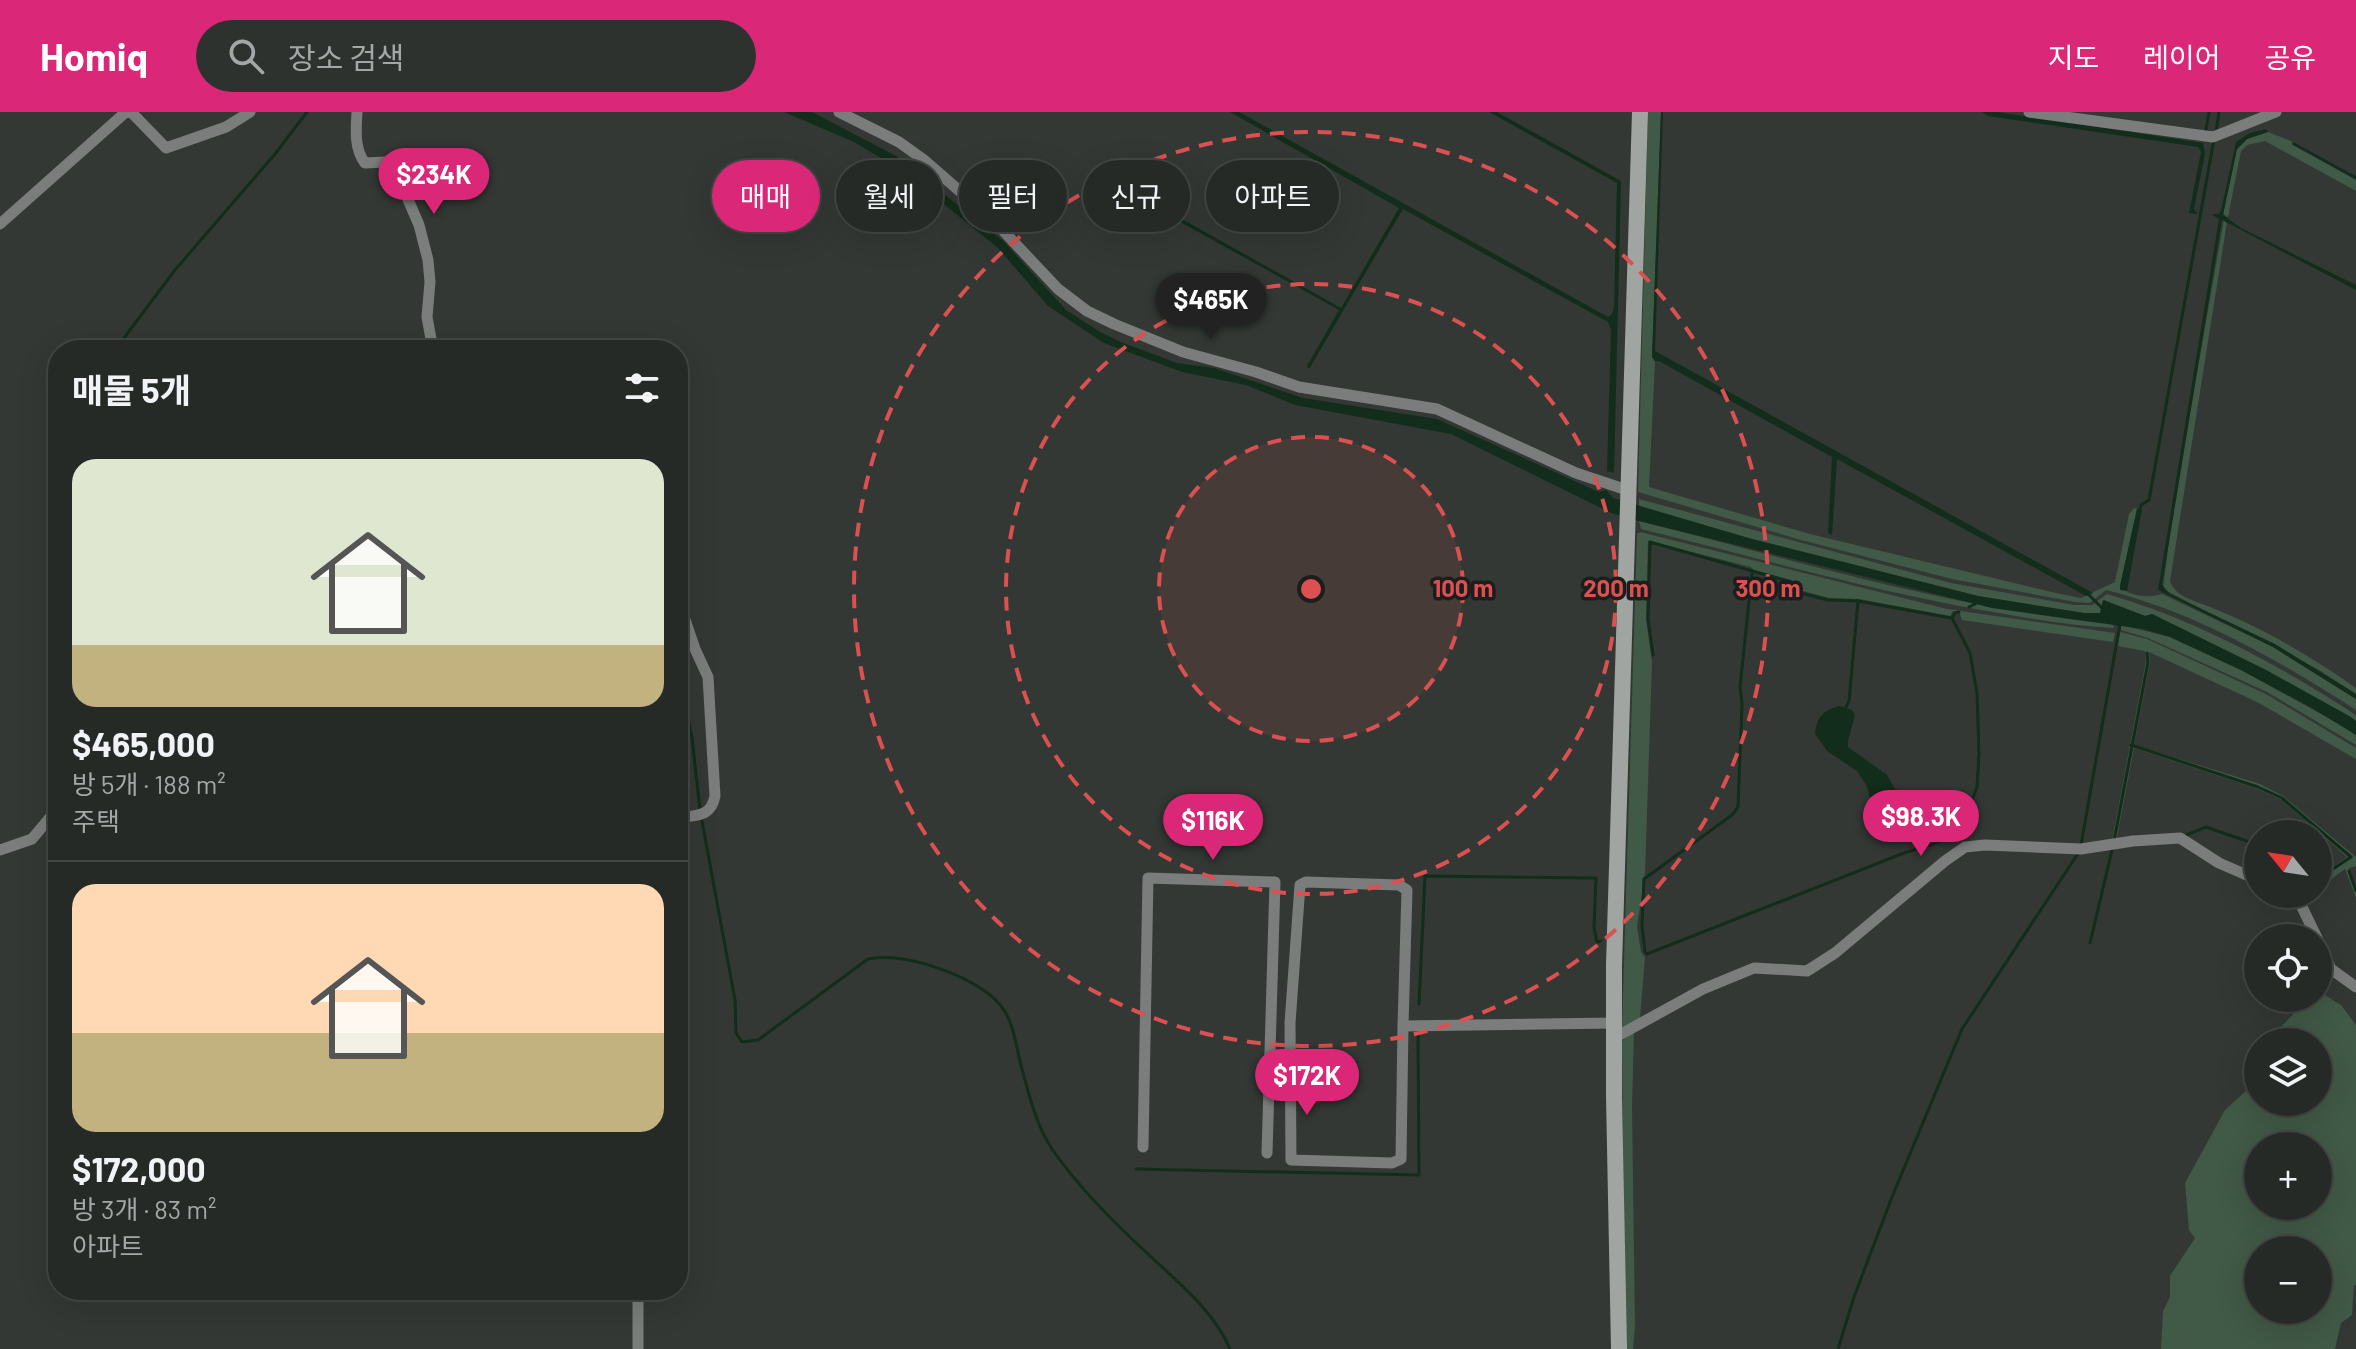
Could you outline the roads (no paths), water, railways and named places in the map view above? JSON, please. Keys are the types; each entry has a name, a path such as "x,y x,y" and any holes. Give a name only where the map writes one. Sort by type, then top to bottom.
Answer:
{"main road":[{"path":"1619,1349 1614,1031 1640,112"}],"street":[{"path":"0,224 128,112 166,148 226,127 250,112"},
{"path":"357,112 360,155 365,163 385,162 394,167 419,225 428,260 427,317 431,340"},
{"path":"839,112 899,142 924,160 994,221 1058,289 1087,311 1183,352 1299,387 1437,409 1630,495"},
{"path":"2029,112 2213,137 2276,112"},
{"path":"688,628 708,677 715,796 713,808 706,814 688,817"},
{"path":"0,850 32,839 48,820"},
{"path":"1403,1026 1614,1031 1754,968 1807,971 1835,953 1965,847 2081,849 2180,838 2219,863 2244,874"},
{"path":"1143,1147 1148,878 1275,882 1267,1153"},
{"path":"1306,882 1405,886 1402,1154 1398,1162 1291,1160 1290,1023 1297,892 1300,885 1306,882"},
{"path":"1274,926 1296,925"},
{"path":"2332,970 2356,987"},
{"path":"1271,1024 1290,1023"},
{"path":"1268,1120 1290,1121"},
{"path":"638,1300 638,1349"}],"waterway":[{"path":"122,340 175,270 307,112"},
{"path":"2206,130 2209,112"},
{"path":"2216,132 2219,112"},
{"path":"2139,513 2141,505 2149,500 2214,139"},
{"path":"2294,144 2356,178"},
{"path":"1653,655 1648,619 1650,542 1791,582 1801,593 1828,600 1858,601 1951,618"},
{"path":"1752,573 1740,687 1738,807 1732,815 1644,879 1642,926 1647,954 1904,853 1951,838 1957,820 1971,803 1977,787 1979,753 1977,693 1970,653 1952,618 1959,612"},
{"path":"2087,593 2104,610"},
{"path":"1846,707 1858,601"},
{"path":"1969,607 1975,604"},
{"path":"2081,845 2120,624"},
{"path":"2114,841 2148,662 2147,653"},
{"path":"688,718 700,810"},
{"path":"2131,745 2258,787 2282,798 2308,820"},
{"path":"702,821 735,1000 736,1033 742,1042 758,1040 868,959 914,961 947,971 977,986 998,1002 1009,1019 1034,1110 1052,1149 1096,1204 1204,1309 1230,1349"},
{"path":"2184,836 2206,827 2244,840"},
{"path":"2332,841 2351,857 2332,870"},
{"path":"2090,943 2112,850"},
{"path":"1838,1349 1892,1197 1962,1029 2079,852"},
{"path":"2349,871 2356,891"},
{"path":"1419,1004 1425,876 1596,878 1594,928 1597,942 1601,941"},
{"path":"1136,1169 1419,1175 1418,1032"}]}
